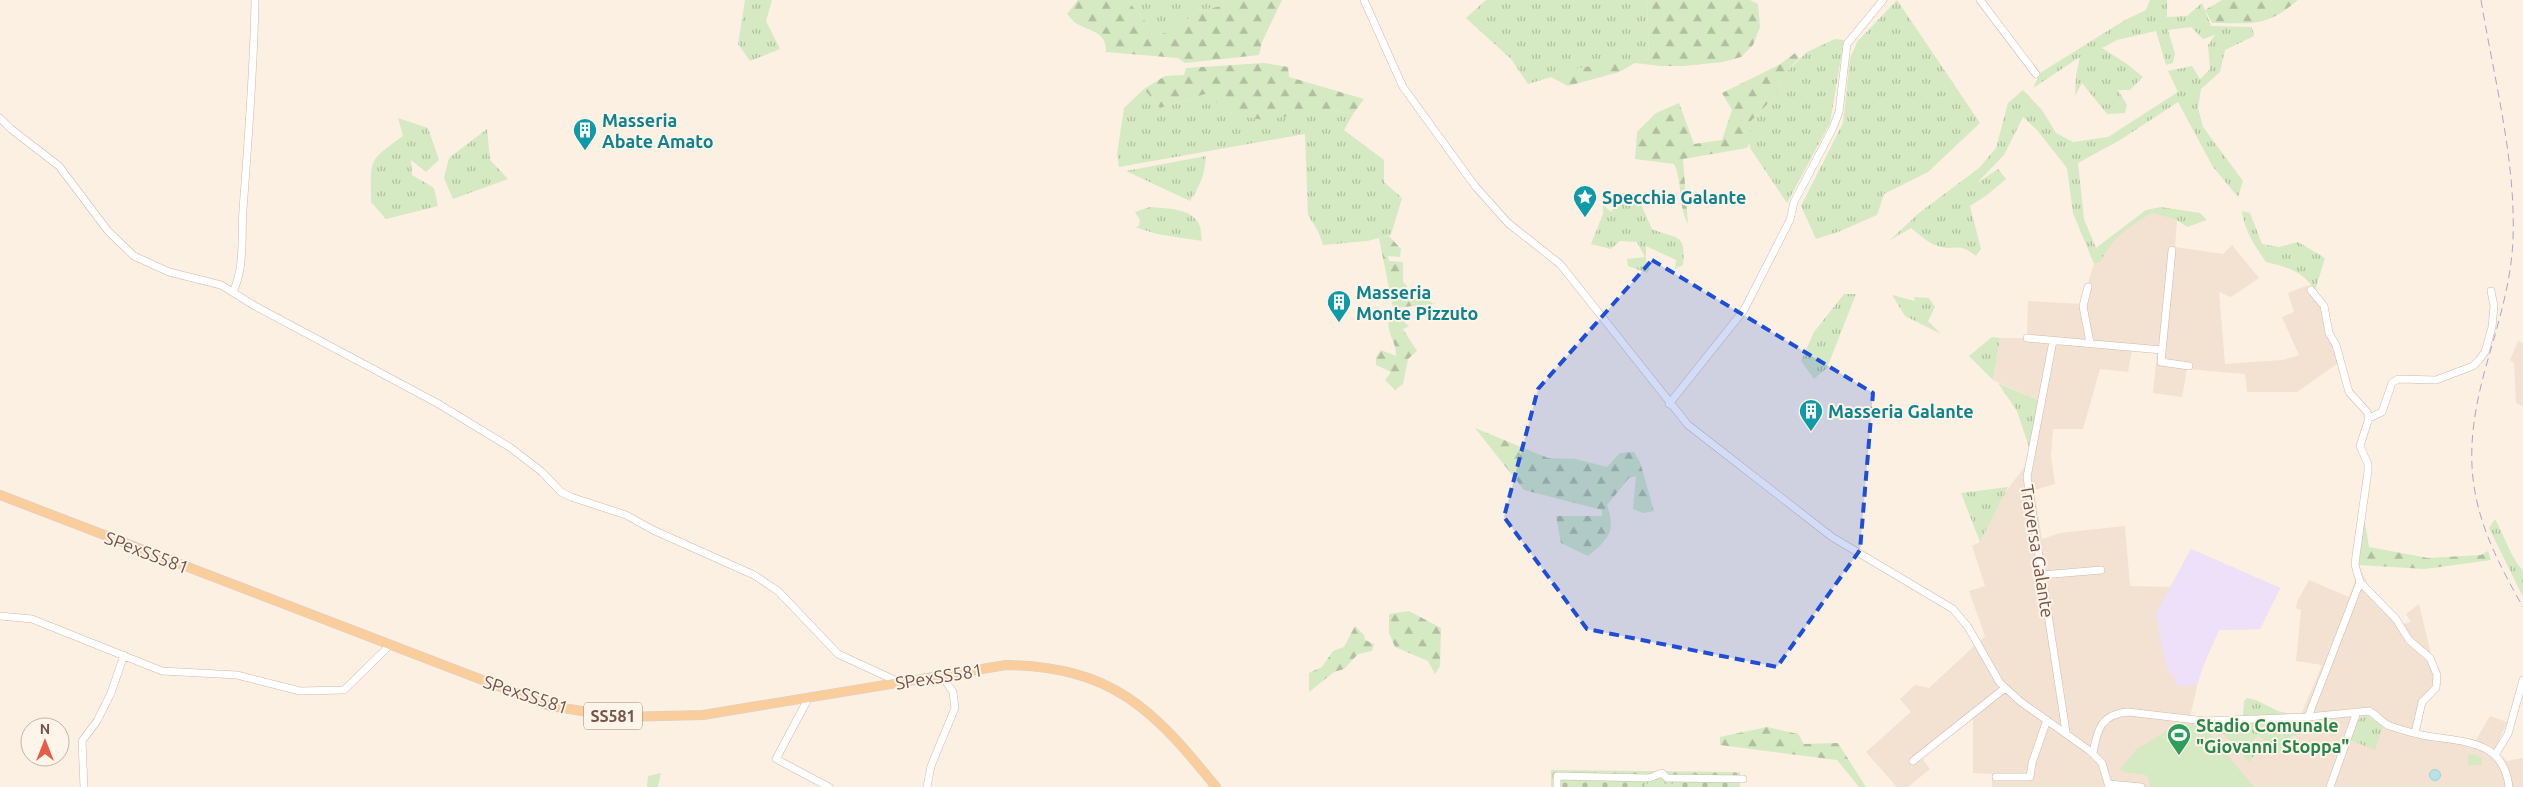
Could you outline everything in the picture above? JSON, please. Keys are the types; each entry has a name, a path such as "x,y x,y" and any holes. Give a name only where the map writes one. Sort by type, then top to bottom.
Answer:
{"main road":[{"name":"SPexSS581","path":"0,495 550,706 595,714 639,718 703,715 1006,665 1039,666 1079,674 1113,687 1136,701 1182,744 1216,787"}],"street":[{"path":"233,292 237,283 241,257 248,167 255,0"},
{"path":"1364,0 1403,87 1476,186 1508,223 1560,264 1669,404 1688,425 1832,537 1952,609 1968,627 2005,688 2093,753 2102,763 2109,785 2141,787"},
{"path":"1669,404 1744,310 1790,220 1794,202 1832,130 1839,112 1847,44 1883,0"},
{"path":"1980,0 2036,74"},
{"path":"0,118 11,129 59,166 108,231 134,256 168,272 220,284 437,403 511,448 542,472 561,492 626,515 653,530 736,566 766,582 778,591 838,654 901,683"},
{"path":"2172,250 2161,362 2189,366"},
{"path":"2088,287 2083,306 2090,343"},
{"path":"2311,290 2324,306 2329,332 2336,345 2349,392 2367,412 2369,418 2360,446 2368,464 2355,565 2360,582 2396,619 2409,640 2430,658 2437,675 2436,688 2422,702 2415,733"},
{"path":"2369,418 2382,412 2392,383 2398,379 2436,380 2473,366 2479,360 2487,347 2493,321 2494,306 2491,290"},
{"path":"2028,338 2162,350"},
{"name":"Traversa Galante","path":"2053,341 2027,477 2066,732"},
{"path":"2042,575 2101,570"},
{"path":"2308,717 2360,582"},
{"path":"0,616 32,619 162,671 237,675 300,691 344,690 390,645"},
{"path":"84,787 82,742 97,721 111,693 124,655"},
{"path":"927,787 932,766 955,708 953,692 942,676"},
{"path":"2495,755 2508,734 2523,680"},
{"path":"1913,761 2005,688"},
{"path":"809,697 776,759 829,787"},
{"path":"2093,753 2096,734 2103,722 2116,713 2128,712 2205,721 2308,717 2369,712 2377,715 2388,725 2415,733 2471,742 2495,755 2504,764 2509,787"},
{"path":"2330,787 2358,712"},
{"path":"1996,777 2030,777 2032,763 2046,720"},
{"path":"1557,787 1557,776 1649,778 1660,771 1667,778 1743,779"}],"highlighted area":[{"path":"1652,260 1873,393 1860,550 1777,667 1587,629 1504,517 1538,389"}],"shaded area":[{"path":"2152,213 2177,220 2175,247 2223,254 2232,245 2259,278 2231,297 2219,292 2225,364 2283,360 2299,355 2282,317 2294,312 2288,293 2308,285 2312,295 2322,305 2341,361 2297,392 2247,392 2245,374 2187,369 2182,397 2153,393 2157,353 2132,350 2128,372 2100,369 2083,429 2053,429 2051,456 2055,484 2034,490 2042,539 2060,533 2125,526 2130,586 2171,587 2191,549 2280,588 2260,629 2219,630 2200,673 2190,717 2211,719 2252,744 2258,735 2284,755 2322,665 2296,661 2301,610 2296,608 2297,602 2309,580 2349,597 2360,568 2368,585 2404,624 2411,622 2406,614 2419,604 2431,654 2441,685 2423,703 2420,730 2431,734 2476,740 2490,716 2507,722 2495,749 2507,761 2523,758 2523,787 1992,787 1992,774 1973,773 1973,718 1921,757 1930,769 1908,787 1897,787 1866,752 1911,712 1900,699 1915,685 1929,688 1985,636 1969,591 1985,586 1972,546 1980,542 2004,494 2023,469 2031,453 2040,401 1993,380 2000,338 2027,338 2028,301 2081,304 2094,264 2100,262 2110,243 2133,224"},
{"path":"2518,341 2523,343 2523,406 2516,403 2514,363 2510,360"},
{"path":"2191,549 2280,588 2260,629 2219,630 2206,658 2197,685 2178,686 2168,669 2164,656 2156,613"}],"green space":[{"path":"745,0 772,0 766,21 780,49 750,61 738,44"},
{"path":"1078,0 1127,0 1158,36 1176,27 1199,11 1230,4 1232,0 1282,0 1262,42 1259,55 1185,63 1178,58 1106,52 1106,46 1102,37 1077,24 1067,14"},
{"path":"1127,0 1232,0 1230,4 1199,11 1176,27 1158,36"},
{"path":"1486,0 1647,0 1649,59 1578,69 1528,84 1511,59 1466,18"},
{"path":"1647,0 1750,0 1758,4 1760,27 1753,45 1741,57 1723,62 1683,66 1635,63 1619,72 1568,86 1549,76 1578,68 1649,59"},
{"path":"1897,0 1980,123 1928,172 1884,194 1877,215 1838,232 1816,239 1801,206 1843,123 1850,59 1857,42"},
{"path":"2150,0 2167,0 2167,17 2187,16 2202,3 2211,26 2252,27 2254,36 2225,50 2220,72 2201,89 2198,108 2203,127 2243,181 2238,197 2213,167 2178,102 2120,140 2078,163 2084,219 2096,248 2146,210 2161,207 2200,213 2207,220 2187,227 2177,220 2152,213 2122,233 2111,245 2100,262 2094,264 2073,213 2067,168 2037,130 2023,117 2004,155 1977,183 1998,169 2006,179 1970,206 1981,249 1976,256 1964,249 1944,248 1934,245 1911,228 1889,241 1919,213 1979,168 1996,148 2008,103 2023,90 2042,110 2056,133 2073,142 2108,137 2178,92 2168,71 2192,66 2200,79 2210,69 2208,45 2215,35 2203,39 2191,27 2168,30 2175,54 2173,63 2166,65 2156,31 2117,40 2102,48 2143,77 2130,90 2118,90 2127,105 2125,113 2107,114 2082,83 2075,96 2076,75 2080,57 2033,88 2040,73 2125,20 2146,10"},
{"path":"2222,0 2298,0 2287,9 2267,20 2249,23 2212,23 2205,10"},
{"path":"1835,39 1844,40 1830,123 1787,203 1750,148 1749,123 1777,94 1785,73 1807,52"},
{"path":"1795,53 1799,58 1785,73 1777,94 1749,123 1751,140 1747,148 1683,159 1688,224 1683,210 1679,179 1674,164 1635,159 1637,132 1656,113 1679,103 1694,144 1722,140 1732,110 1722,93 1779,65"},
{"path":"1264,63 1288,67 1289,77 1364,99 1353,114 1328,110 1263,120 1232,114 1205,94 1160,108 1144,89 1165,76 1184,75 1186,68"},
{"path":"1144,89 1160,108 1205,94 1232,114 1296,114 1328,110 1353,114 1344,130 1384,160 1384,182 1402,198 1391,235 1367,241 1323,245 1318,231 1308,215 1305,134 1119,167 1117,154 1124,108"},
{"path":"398,118 428,128 439,160 426,172 411,160 412,175 434,188 438,206 386,219 371,202 371,177 377,157 403,136"},
{"path":"487,129 490,160 508,179 453,199 444,178 449,158"},
{"path":"1206,156 1201,180 1190,201 1126,171"},
{"path":"1622,193 1636,193 1652,229 1679,239 1682,242 1683,265 1675,269 1676,260 1646,246 1646,260 1650,269 1647,273 1628,266 1627,259 1645,257 1637,242 1620,241 1611,249 1591,244 1603,214 1603,205 1611,212"},
{"path":"1150,207 1177,210 1190,214 1199,224 1202,241 1157,234 1135,227 1139,226 1140,220 1135,212"},
{"path":"2242,211 2250,213 2262,244 2279,247 2298,242 2325,258 2315,291 2311,284 2300,274 2288,268 2266,262 2254,244"},
{"path":"1389,236 1401,249 1400,257 1388,256 1389,261 1403,262 1403,282 1407,286 1406,290 1402,288 1409,299 1426,299 1434,304 1393,308 1379,238"},
{"path":"1844,294 1856,294 1827,368 1814,379 1801,361 1814,332"},
{"path":"1892,295 1915,301 1914,297 1929,298 1935,307 1928,321 1941,334 1905,316"},
{"path":"1389,319 1402,320 1409,326 1403,329 1417,351 1408,359 1403,384 1395,390 1385,380 1391,372 1376,365 1376,357 1381,350 1396,356 1395,346 1388,325"},
{"path":"1992,337 2000,338 1993,380 1969,356"},
{"path":"1998,383 2040,401 2031,453 2017,411"},
{"path":"1475,428 1548,458 1575,459 1607,467 1620,453 1634,452 1640,462 1654,511 1643,513 1633,509 1636,476 1629,478 1607,505 1611,522 1609,534 1588,556 1561,543 1556,516 1602,516 1602,510 1524,490"},
{"path":"2008,487 1980,542 1961,493"},
{"path":"2364,517 2369,547 2428,558 2481,555 2488,551 2491,560 2425,569 2359,565"},
{"path":"2495,519 2511,553 2523,571 2523,597 2489,528"},
{"path":"1409,611 1441,628 1440,666 1435,674 1428,661 1395,647 1389,633 1389,614"},
{"path":"1355,626 1364,635 1365,640 1374,644 1372,651 1358,654 1344,669 1334,672 1309,692 1309,673 1322,667 1333,651 1344,647"},
{"path":"2247,698 2256,700 2278,711 2296,715 2243,717 2244,701"},
{"path":"2366,715 2383,726 2375,750 2350,740 2359,719"},
{"path":"2299,720 2284,756 2258,735 2252,744 2257,752 2249,762 2214,723"},
{"name":"Stadio Comunale \"Giovanni Stoppa\"","path":"2182,722 2205,728 2254,787 2150,787 2148,776 2120,769 2137,749"},
{"path":"1767,727 1798,734 1804,744 1838,743 1866,787 1859,787 1837,760 1720,745 1720,737"},
{"path":"2473,754 2481,758 2482,765 2468,765 2468,756"},
{"path":"1551,770 1740,772 1740,787 1551,787"},
{"path":"661,773 658,787 647,787 648,776"},
{"path":"1645,780 1674,780 1674,787 1644,787"}],"water":[{"path":"2435,769 2441,775 2435,781 2429,775"}],"railway":[{"path":"2481,0 2508,150 2513,210 2513,240 2506,290 2477,405 2472,466 2475,493 2482,520 2492,547 2523,607"}],"place":[{"name":"Masseria Abate Amato","path":"585,151"},
{"name":"Specchia Galante","path":"1585,218"},
{"name":"Masseria Monte Pizzuto","path":"1339,323"},
{"name":"Masseria Galante","path":"1811,432"},
{"name":"Stadio Comunale \"Giovanni Stoppa\"","path":"2179,756"}]}
